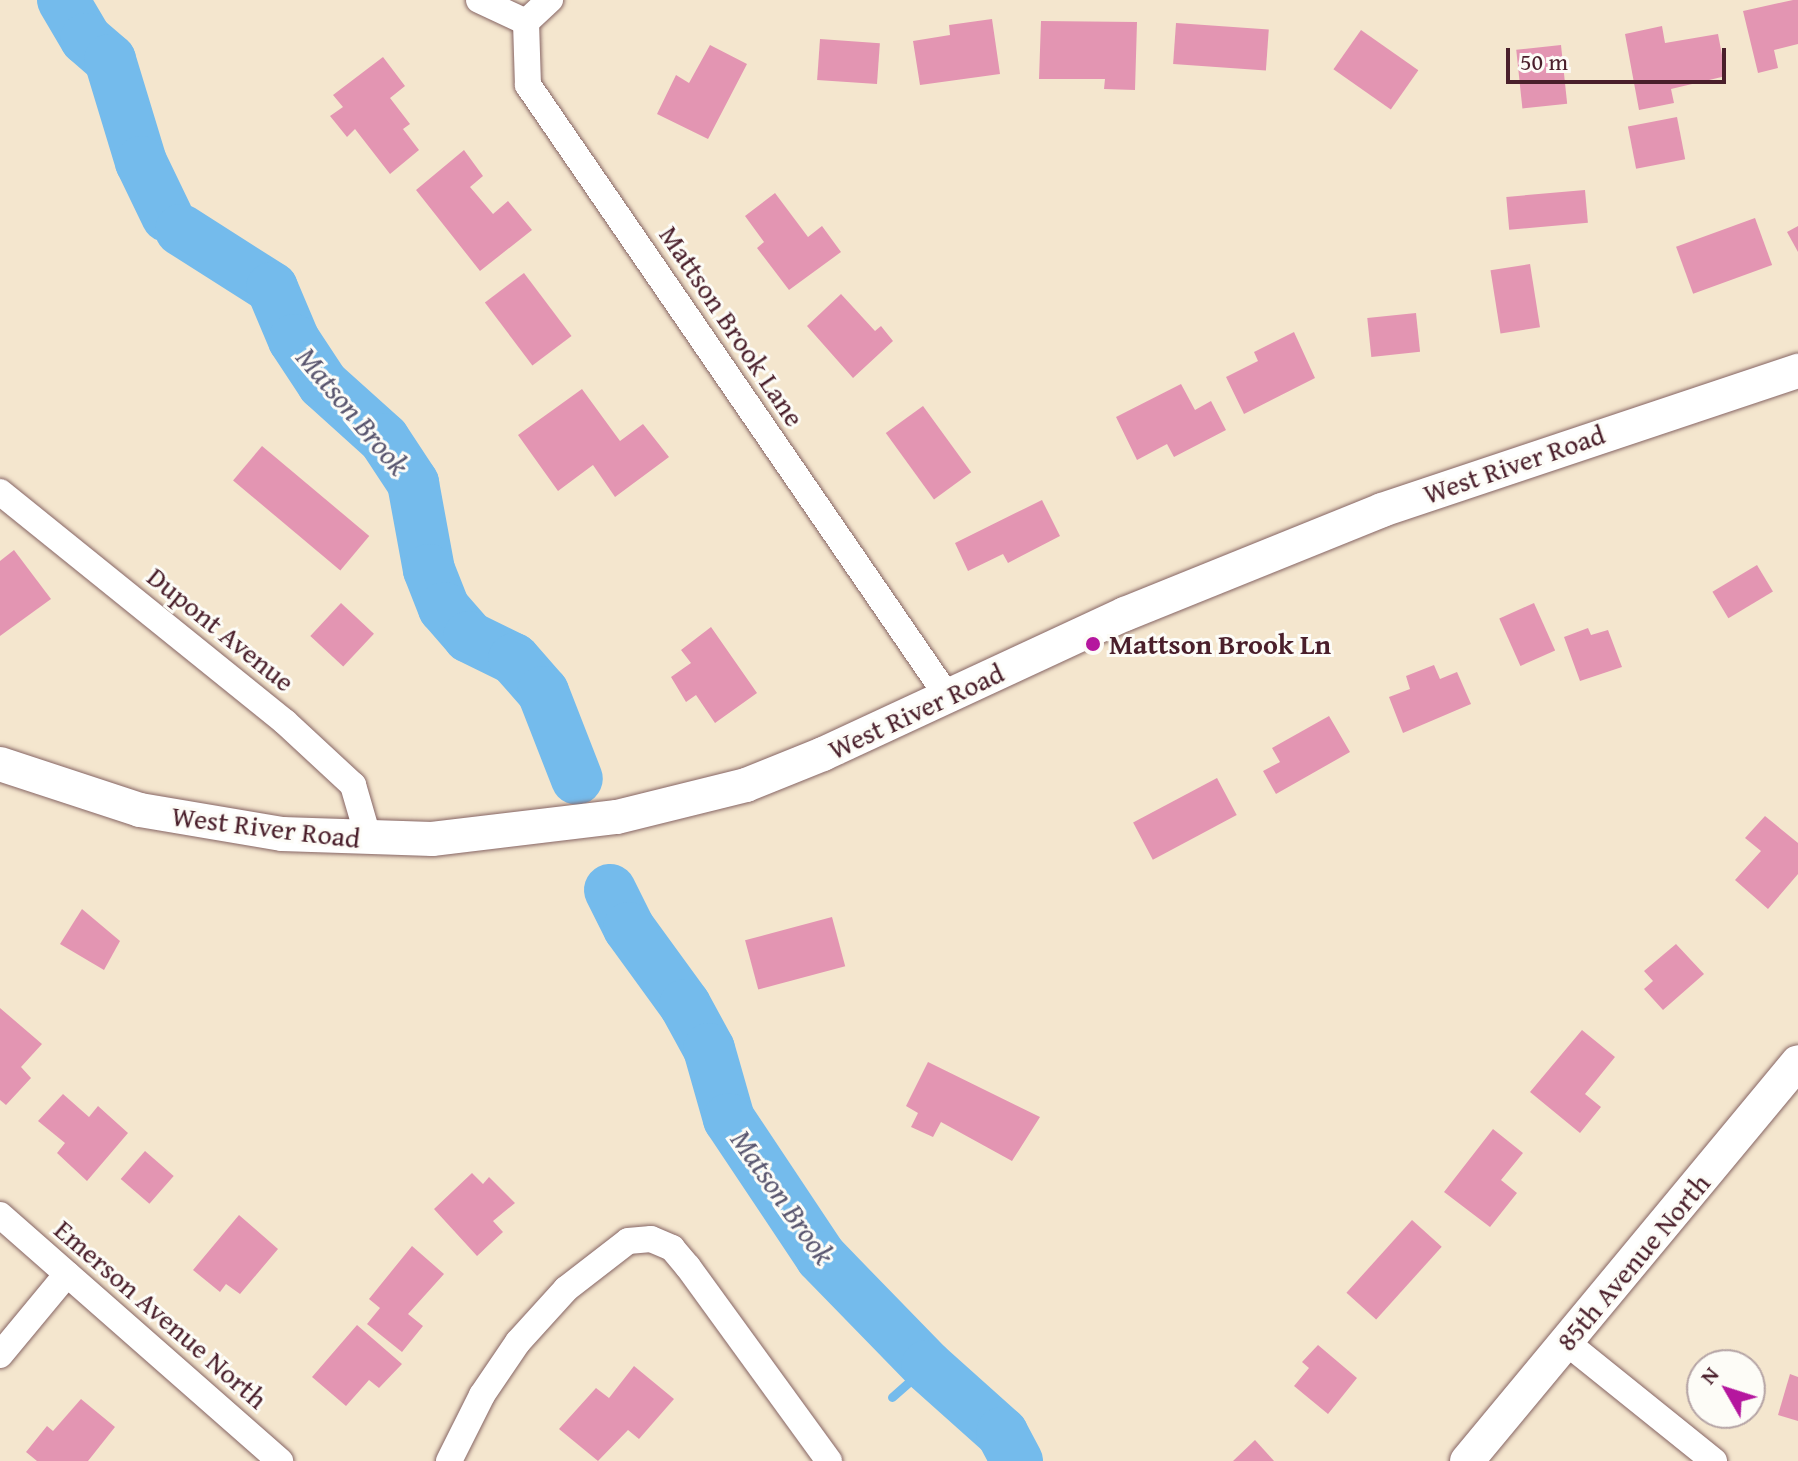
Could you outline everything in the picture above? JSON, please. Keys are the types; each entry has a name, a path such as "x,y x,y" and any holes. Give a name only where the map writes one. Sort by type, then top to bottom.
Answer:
{"street":[{"path":"479,0 526,22 550,0"},
{"name":"Mattson Brook Lane","path":"526,22 528,85 948,697"},
{"name":"West River Road","path":"0,764 140,810 282,834 369,840 524,832 681,803 810,760 1301,541 1588,437 1798,371"},
{"name":"Dupont Avenue","path":"0,492 285,722 353,785 369,840"},
{"name":"85th Avenue North","path":"1467,1461 1798,1062"},
{"name":"Emerson Avenue North","path":"0,1215 280,1461"},
{"path":"449,1461 482,1395 518,1342 566,1289 628,1241 651,1239 672,1248 688,1267 829,1461"},
{"path":"0,1355 67,1274"},
{"path":"1566,1342 1714,1461"}],"building":[{"path":"1798,0 1798,44 1774,50 1778,68 1758,73 1743,11"},
{"path":"992,19 1000,74 920,85 913,41 950,35 949,25"},
{"path":"1041,21 1137,22 1135,90 1104,89 1105,79 1039,79"},
{"path":"1176,23 1269,29 1266,70 1173,64"},
{"path":"1662,26 1665,43 1718,34 1726,76 1671,89 1674,103 1639,110 1625,34"},
{"path":"1361,30 1418,70 1391,109 1333,69"},
{"path":"820,39 880,43 877,84 817,80"},
{"path":"710,45 747,64 708,139 657,114 676,75 689,83"},
{"path":"1561,45 1567,104 1522,108 1516,50"},
{"path":"383,57 405,86 390,98 410,124 403,129 419,150 390,174 355,129 347,137 330,116 343,107 333,95"},
{"path":"1677,117 1685,159 1636,169 1628,127"},
{"path":"464,150 483,176 470,187 493,214 508,201 532,230 480,271 416,190"},
{"path":"1585,190 1588,223 1509,230 1506,197"},
{"path":"775,193 808,237 822,226 841,252 789,290 757,248 764,242 745,216"},
{"path":"1755,218 1772,265 1693,294 1676,247"},
{"path":"1798,226 1798,252 1787,232"},
{"path":"1530,264 1540,327 1501,333 1490,270"},
{"path":"524,273 572,336 532,366 485,302"},
{"path":"841,294 875,331 881,326 893,341 853,378 807,326"},
{"path":"1416,313 1420,352 1371,357 1367,318"},
{"path":"1294,332 1315,378 1244,414 1226,377 1258,361 1254,352"},
{"path":"1181,384 1195,410 1211,401 1226,430 1174,457 1167,444 1137,460 1116,417"},
{"path":"582,389 620,441 643,424 669,457 615,497 593,465 558,491 518,435"},
{"path":"923,406 971,472 934,499 886,433"},
{"path":"262,446 369,536 340,570 233,480"},
{"path":"1042,500 1060,536 1008,563 1003,554 968,571 955,543"},
{"path":"14,550 51,599 0,636 0,561"},
{"path":"1757,565 1773,592 1728,618 1712,592"},
{"path":"341,603 374,634 343,667 310,636"},
{"path":"1534,603 1555,651 1520,666 1499,618"},
{"path":"711,627 757,693 715,723 696,695 686,702 671,677 691,663 681,650"},
{"path":"1588,628 1591,635 1608,630 1622,667 1580,681 1564,637"},
{"path":"1434,665 1440,679 1457,672 1471,704 1403,733 1389,697 1410,689 1406,676"},
{"path":"1329,716 1350,752 1276,794 1263,771 1280,762 1272,748"},
{"path":"1217,778 1237,815 1153,860 1133,823"},
{"path":"1765,816 1798,843 1798,874 1768,909 1735,880 1761,851 1745,838"},
{"path":"82,909 120,941 104,970 60,944"},
{"path":"832,917 845,966 758,990 745,940"},
{"path":"1676,944 1704,974 1663,1010 1644,989 1653,981 1644,971"},
{"path":"0,1008 42,1044 21,1067 31,1078 6,1105 0,1100"},
{"path":"1582,1030 1615,1057 1585,1094 1601,1107 1580,1133 1530,1092"},
{"path":"928,1062 1040,1117 1012,1161 941,1122 933,1137 911,1127 918,1113 906,1106"},
{"path":"63,1094 89,1117 98,1106 128,1133 87,1181 57,1153 65,1143 38,1121"},
{"path":"1493,1129 1523,1153 1501,1180 1517,1193 1490,1227 1444,1192"},
{"path":"145,1151 174,1176 149,1204 121,1179"},
{"path":"472,1173 483,1184 489,1177 515,1203 493,1221 503,1232 477,1256 434,1209"},
{"path":"239,1215 278,1249 240,1294 226,1284 220,1292 193,1270"},
{"path":"1412,1220 1442,1247 1376,1320 1346,1293"},
{"path":"412,1246 444,1274 408,1314 423,1326 402,1352 367,1324 380,1308 369,1299"},
{"path":"357,1325 402,1364 379,1388 369,1380 346,1406 312,1377"},
{"path":"1318,1345 1357,1378 1328,1414 1294,1386 1309,1368 1302,1362"},
{"path":"634,1366 674,1399 639,1439 628,1430 598,1461 559,1429 596,1388 609,1398"},
{"path":"1790,1374 1798,1377 1798,1421 1778,1415"},
{"path":"81,1399 115,1427 88,1461 37,1461 26,1452 47,1426 53,1431"},
{"path":"1255,1440 1274,1461 1233,1461"}],"waterway":[{"name":"Matson Brook","path":"63,0 86,39 110,60 141,162 167,216"},
{"name":"Matson Brook","path":"181,230 272,288 294,340 323,384 384,439 413,483 429,570 444,608 469,637 514,659 543,692 577,779"},
{"name":"Matson Brook","path":"610,890 629,928 685,1005 709,1049 729,1119 821,1257 927,1366 1002,1433 1017,1461"},
{"path":"892,1397 927,1366"}],"place":[{"name":"Mattson Brook Ln","path":"1093,644"}]}
